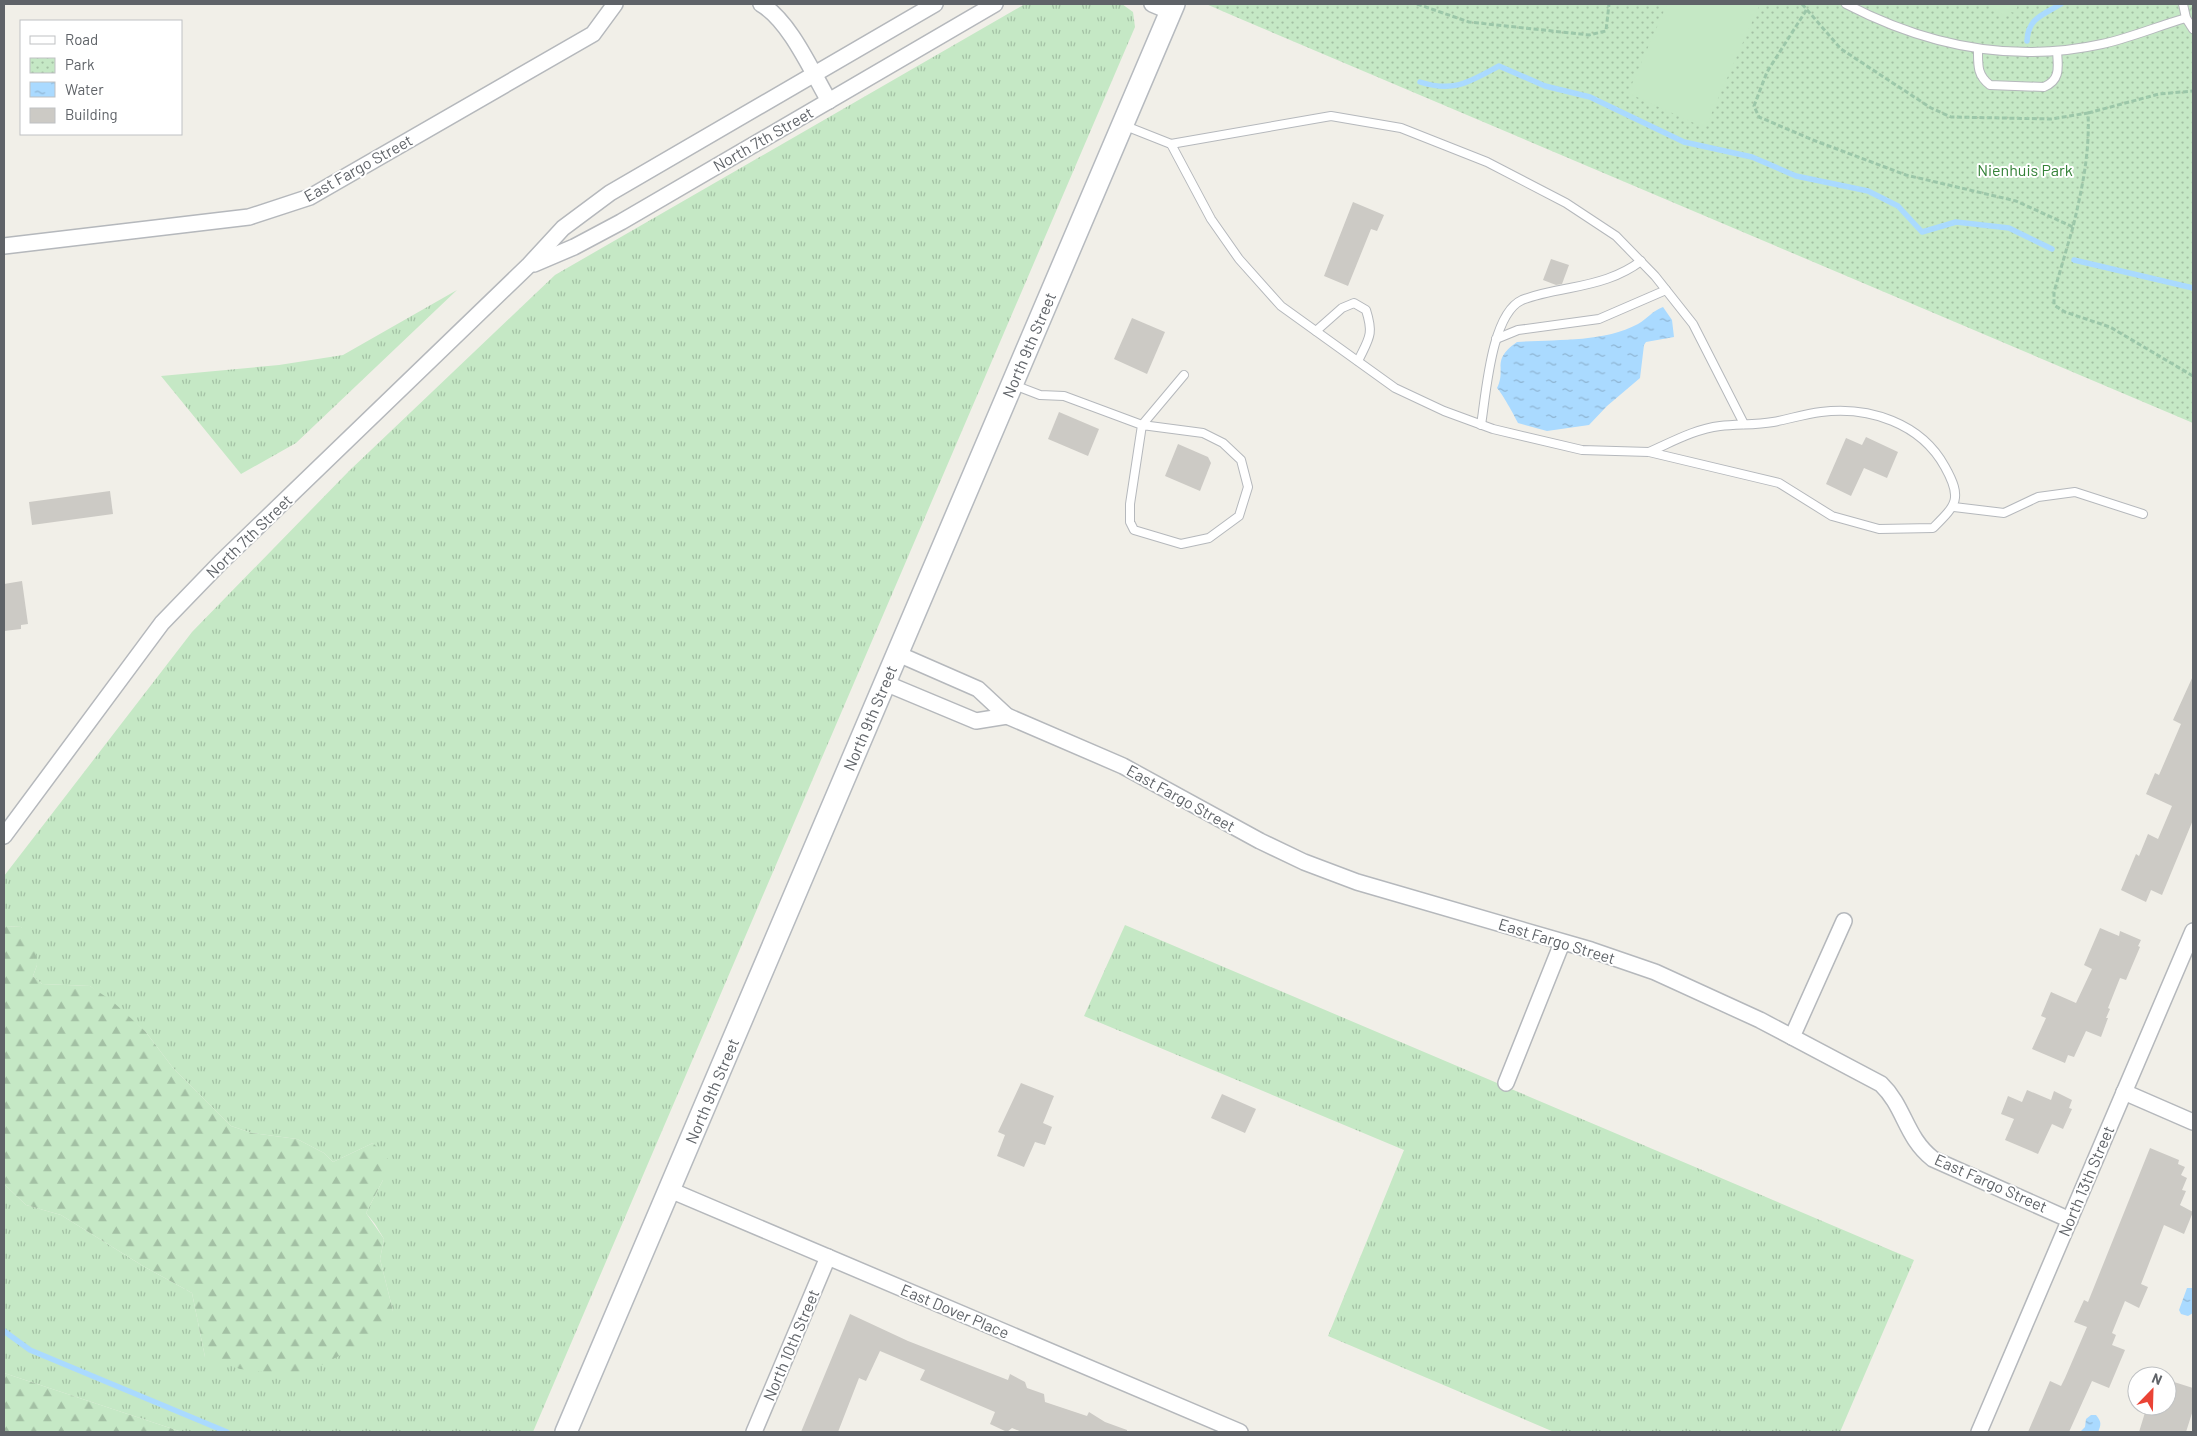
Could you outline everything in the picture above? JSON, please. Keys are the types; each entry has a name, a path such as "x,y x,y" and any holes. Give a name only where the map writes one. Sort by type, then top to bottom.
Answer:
{"main road":[{"name":"North 9th Street","path":"566,1432 1124,125 1166,6"}],"street":[{"name":"East Fargo Street","path":"4,246 249,217 310,197 592,34 615,4"},
{"path":"761,4 771,10 791,36 830,101"},
{"name":"North 7th Street","path":"4,836 162,623 221,562 528,266 563,228 610,193 935,4"},
{"name":"North 7th Street","path":"528,266 574,247 621,222 995,4"},
{"name":"East Fargo Street","path":"898,654 978,689 1007,716 1123,766 1260,841 1304,862 1357,882 1666,976 1792,1037 1881,1084 1896,1102 1916,1143 1933,1159 2070,1220"},
{"path":"885,683 976,721 1007,716"},
{"path":"1792,1037 1844,921"},
{"name":"North 13th Street","path":"1980,1432 2193,931"},
{"path":"1506,1083 1562,943"},
{"path":"2124,1092 2193,1122"},
{"name":"East Dover Place","path":"670,1190 1240,1432"},
{"name":"North 10th Street","path":"754,1432 828,1258"}],"lane":[{"path":"1846,4 1884,24 1978,50 2038,54 2103,44 2186,18"},
{"path":"2183,4 2186,18 2193,29"},
{"path":"1978,50 1979,72 1990,85 2044,87 2052,84 2058,74 2057,51"},
{"path":"1124,125 1171,144 1331,116 1401,128 1487,162 1566,203 1616,236 1641,261 1693,324 1744,424"},
{"path":"1171,144 1210,219 1239,259 1281,306 1395,388 1444,411 1481,425 1582,450 1649,452 1779,483 1832,516 1879,529 1933,528 1954,507 1956,490 1945,466 1916,432 1892,419 1852,411 1822,412 1771,423 1744,424 1701,430 1649,452"},
{"path":"1481,425 1496,339 1507,314 1520,301 1593,284 1624,273 1641,261"},
{"path":"1496,339 1518,330 1599,319 1666,290"},
{"path":"1316,331 1342,308 1354,303 1366,310 1372,327 1358,361"},
{"path":"1012,384 1040,395 1064,396 1142,425 1203,433 1223,443 1241,460 1248,487 1239,516 1209,538 1181,544 1134,530 1130,522 1130,504 1142,425 1184,374"},
{"path":"1954,507 2004,513 2038,497 2075,492 2143,514"}],"path":[{"path":"1418,4 1469,22 1589,35 1606,31 1609,4"},
{"path":"1802,4 1841,49 1930,108 1951,117 2051,119 2088,113 2159,94 2193,91"},
{"path":"1806,9 1767,72 1754,106 1759,117 1813,140 1906,174 2016,201 2073,227"},
{"path":"2088,113 2090,142 2083,185 2054,292 2054,305 2065,312 2110,326 2193,376"}],"green space":[{"path":"1025,4 1122,4 1133,12 1135,27 533,1432 182,1432 4,1373 4,1184 26,1205 61,1215 143,1266 192,1293 205,1357 393,1311 380,1259 384,1239 366,1213 383,1180 373,1143 333,1162 324,1153 297,1139 252,1133 231,1126 173,1068 145,1031 90,986 42,984 33,976 37,965 21,927 4,926 4,876 192,632 349,471 555,275"},
{"name":"Nienhuis Park","path":"1206,4 2193,4 2193,423 1236,17"},
{"path":"1667,4 1760,4 1705,128 1628,93"},
{"path":"1981,4 2018,4 2015,13 2007,11 2005,15 1995,12 1996,8"},
{"path":"2177,4 2193,4 2193,36 2187,29"},
{"path":"457,290 296,443 241,474 161,376 279,365 343,355"},
{"path":"1125,925 1914,1260 1840,1432 1554,1432 1328,1336 1404,1150 1084,1016"},
{"path":"4,926 21,927 35,941 37,965 33,976 42,984 90,986 112,1001 145,1031 173,1068 231,1126 252,1133 297,1139 324,1153 333,1162 373,1143 389,1160 383,1180 366,1213 384,1239 380,1259 393,1311 378,1336 300,1376 240,1369 205,1357 192,1293 143,1266 61,1215 26,1205 4,1184"},
{"path":"4,1373 182,1432 4,1432"}],"water":[{"path":"1663,307 1672,320 1674,337 1646,342 1640,378 1607,406 1589,425 1547,431 1518,423 1497,388 1501,375 1501,360 1504,354 1517,342 1579,339 1610,334 1638,324"},
{"path":"2187,1288 2193,1288 2193,1313 2188,1316 2181,1314 2179,1310"},
{"path":"2091,1415 2096,1415 2100,1422 2098,1432 2080,1432 2085,1427 2086,1419"}],"building":[{"path":"1353,202 1384,215 1377,231 1371,229 1348,286 1324,276"},
{"path":"1551,259 1569,265 1562,284 1556,285 1543,280"},
{"path":"1132,318 1165,332 1147,374 1114,359"},
{"path":"1059,412 1099,429 1088,456 1048,439"},
{"path":"1866,437 1898,452 1887,478 1864,468 1851,496 1826,484 1846,438 1862,445"},
{"path":"1178,444 1208,457 1211,463 1200,491 1165,476"},
{"path":"110,491 113,514 32,525 29,502"},
{"path":"22,581 28,624 21,625 21,629 4,631 4,584"},
{"path":"2193,676 2193,820 2162,895 2151,890 2146,902 2121,890 2136,854 2139,856 2148,834 2158,839 2172,806 2146,794 2155,773 2159,775 2181,724 2173,720"},
{"path":"2100,928 2119,936 2120,931 2141,940 2138,946 2140,947 2126,980 2120,978 2108,1008 2110,1009 2106,1018 2108,1018 2101,1037 2086,1031 2074,1057 2068,1055 2065,1063 2032,1049 2046,1018 2041,1016 2051,992 2076,1003 2092,969 2084,965"},
{"path":"1021,1083 1054,1096 1043,1123 1052,1127 1045,1145 1035,1142 1024,1167 997,1156 1005,1135 998,1132"},
{"path":"2027,1090 2051,1100 2054,1091 2072,1100 2069,1108 2072,1109 2063,1129 2052,1124 2038,1154 2005,1140 2014,1119 2001,1114 2008,1096 2022,1102"},
{"path":"1222,1094 1256,1109 1245,1133 1211,1118"},
{"path":"2150,1148 2179,1160 2178,1164 2185,1167 2181,1175 2187,1178 2182,1190 2186,1191 2180,1205 2193,1212 2184,1234 2164,1225 2141,1284 2148,1287 2139,1308 2125,1301 2112,1333 2116,1335 2112,1345 2125,1350 2109,1388 2092,1381 2069,1432 2028,1432 2050,1381 2061,1386 2087,1327 2074,1322 2084,1300 2088,1302"},
{"path":"850,1314 908,1341 1008,1380 1010,1374 1025,1382 1027,1388 1044,1394 1045,1402 1087,1416 1089,1412 1105,1422 1127,1430 1127,1432 1022,1432 1012,1428 1007,1432 990,1424 995,1412 920,1380 925,1370 880,1351 866,1381 859,1378 838,1432 801,1432"},
{"path":"2177,1383 2193,1388 2193,1410 2186,1432 2139,1432 2144,1416 2177,1416"}],"waterway":[{"path":"2027,41 2033,22 2061,4"},
{"path":"1420,82 1452,86 1470,81 1499,66 1545,86 1590,97 1684,142 1752,157 1796,176 1868,191 1898,206 1922,232 1956,222 2009,228 2052,249"},
{"path":"2074,260 2193,288"},
{"path":"4,1331 30,1350 227,1432"}]}
